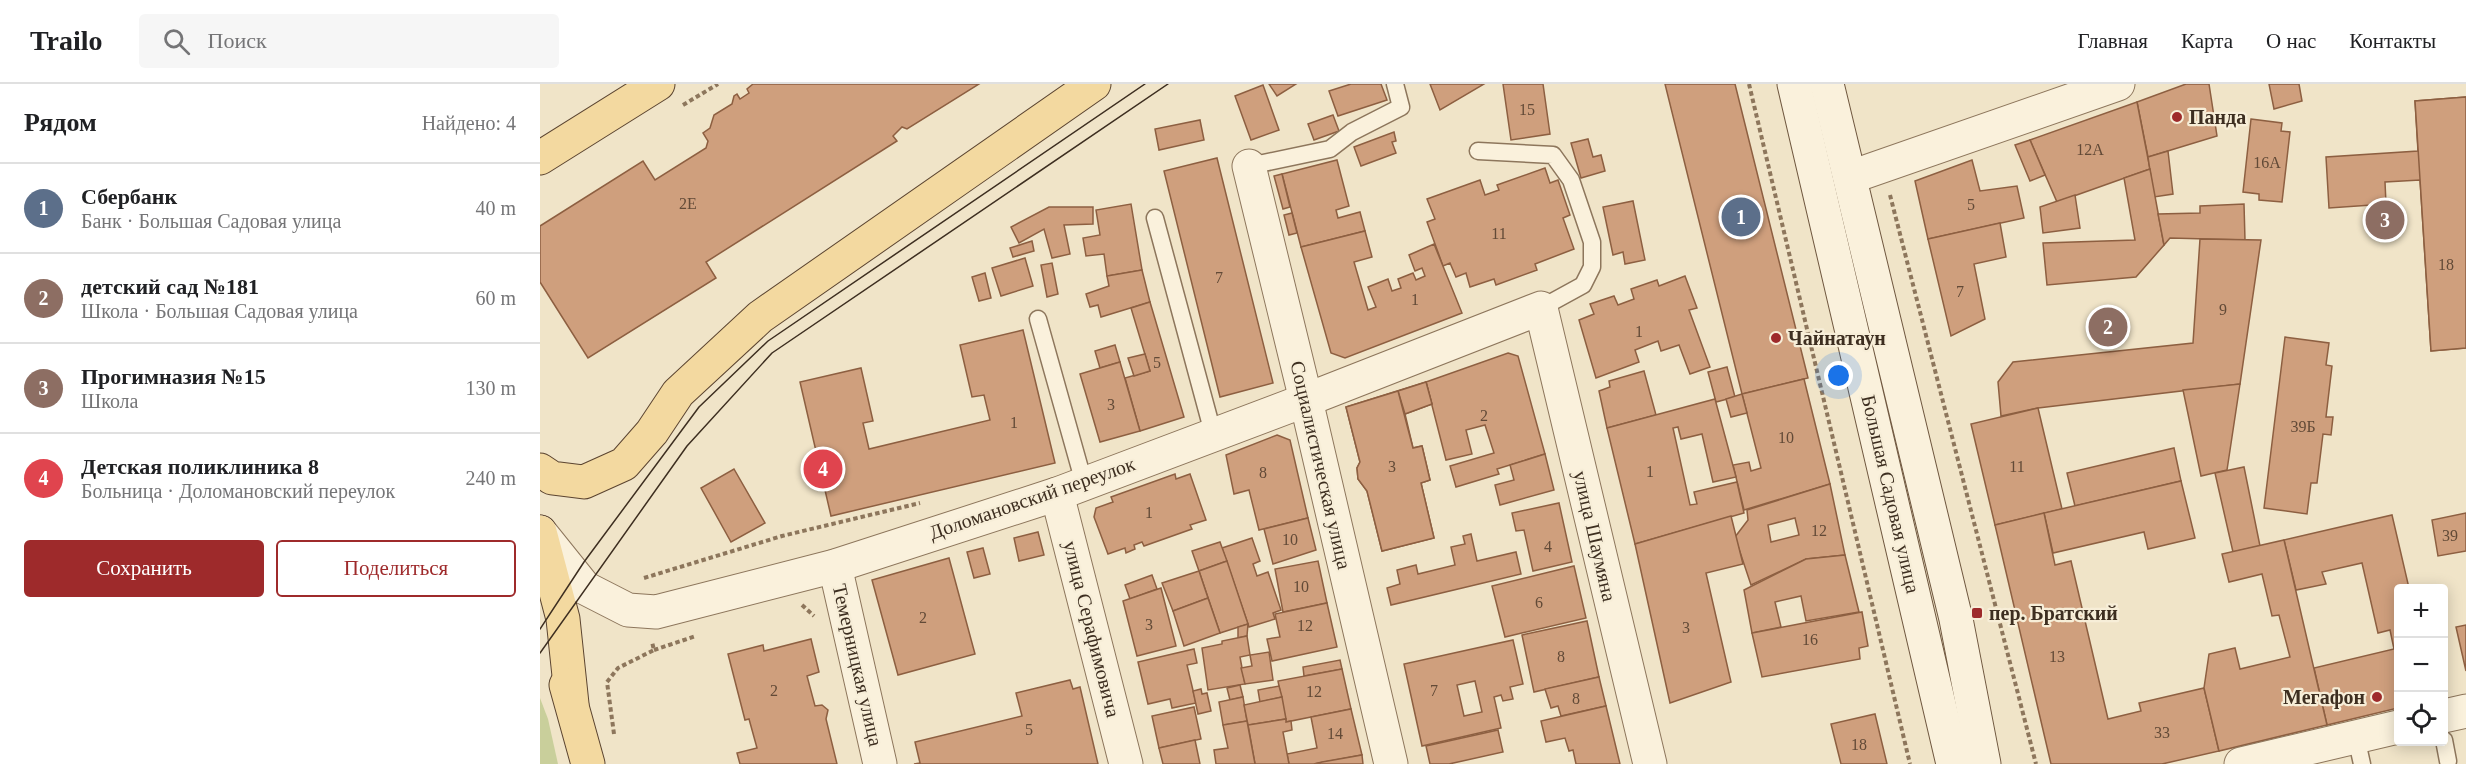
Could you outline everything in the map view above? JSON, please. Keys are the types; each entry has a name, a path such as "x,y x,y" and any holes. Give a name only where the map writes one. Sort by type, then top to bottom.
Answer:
{"main road":[{"path":"540,158 658,84"},
{"path":"540,470 552,478 584,482 624,464 652,432 678,393 760,317 1094,84"},
{"path":"540,532 563,619 572,704"},
{"path":"540,615 551,638 588,764"}],"street":[{"name":"Большая Садовая улица","path":"1794,84 1953,764"},
{"name":"Большая Садовая улица","path":"1827,84 1956,619 1984,764"},
{"path":"1851,177 2118,84"},
{"name":"Социалистическая улица","path":"1249,166 1391,764"},
{"name":"Доломановский переулок","path":"648,614 835,566 1070,489 1541,308"},
{"name":"улица Шаумяна","path":"1541,308 1650,764"},
{"name":"улица Серафимовича","path":"1070,489 1126,764"},
{"path":"540,532 585,588 628,610 648,614"},
{"name":"Темерницкая улица","path":"835,566 880,764"},
{"path":"2448,715 2466,711"},
{"path":"2241,764 2359,750 2394,729"}],"lane":[{"path":"1249,166 1330,149 1352,132 1401,107 1395,84"},
{"path":"1478,151 1553,155 1571,180 1592,242 1592,267 1583,285 1541,308"},
{"path":"1155,218 1213,433"},
{"path":"1038,319 1070,489"},
{"path":"2445,746 2448,761"}],"path":[{"path":"1749,84 1910,764"},
{"path":"1883,167 2036,764"},
{"path":"800,603 816,617"},
{"path":"648,614 654,650"},
{"path":"615,736 606,682 618,668 654,650 698,636"}],"green space":[{"path":"540,698 548,719 558,764 540,764"}],"building":[{"path":"753,84 979,84 907,129 902,127 893,136 897,141 706,262 716,278 588,358 540,282 540,226 643,161 655,180 706,148 708,141 703,133 710,128 714,115 732,104 737,94 740,99 749,93 747,89"},
{"path":"1269,84 1296,84 1277,96"},
{"path":"1351,84 1381,84 1387,100 1338,116 1329,91"},
{"path":"1430,84 1484,84 1440,110"},
{"path":"1503,84 1543,84 1550,134 1511,140"},
{"path":"1665,84 1735,84 1808,378 1742,394"},
{"path":"2186,84 2209,84 2217,136 2148,157 2137,102"},
{"path":"2269,84 2299,84 2302,101 2274,109"},
{"path":"1263,85 1279,130 1251,140 1235,96"},
{"path":"2466,97 2466,348 2431,351 2420,180 2385,182 2386,204 2329,208 2326,157 2418,151 2415,101"},
{"path":"2466,97 2466,348 2431,351 2415,101"},
{"path":"2137,102 2150,169 2057,202 2030,140"},
{"path":"1333,115 1339,131 1314,140 1308,124"},
{"path":"2251,119 2282,123 2281,131 2290,132 2282,202 2259,200 2259,194 2243,192"},
{"path":"1200,120 1204,140 1159,150 1155,129"},
{"path":"1394,132 1396,141 1392,142 1396,153 1361,166 1354,147"},
{"path":"1588,139 1593,157 1601,155 1605,171 1581,178 1571,143"},
{"path":"2030,140 2045,175 2030,181 2015,145"},
{"path":"2168,151 2173,194 2154,197 2148,157"},
{"path":"1217,158 1273,383 1220,397 1164,171"},
{"path":"1337,160 1349,206 1336,210 1338,218 1360,212 1365,231 1301,247 1282,174"},
{"path":"1972,160 1980,191 2017,186 2024,218 1928,239 1915,181"},
{"path":"1545,168 1550,183 1558,180 1570,215 1563,218 1574,249 1535,264 1537,270 1496,285 1494,279 1470,287 1466,273 1456,277 1450,263 1443,266 1427,222 1435,219 1427,199 1480,180 1485,195 1499,190 1497,185"},
{"path":"2150,169 2164,245 2136,277 2047,285 2043,243 2135,240 2124,178"},
{"path":"1282,174 1290,207 1283,209 1274,176"},
{"path":"2075,195 2080,228 2043,233 2040,207"},
{"path":"1633,201 1645,260 1625,264 1623,252 1613,255 1603,207"},
{"path":"1131,204 1142,270 1107,276 1104,254 1086,256 1083,238 1100,235 1096,210"},
{"path":"2244,204 2245,240 2170,238 2164,245 2158,214 2200,213 2200,206"},
{"path":"1049,207 1093,207 1093,224 1064,225 1070,254 1052,258 1044,229 1019,243 1011,227"},
{"path":"1292,213 1297,233 1289,235 1284,215"},
{"path":"2000,223 2006,257 1974,264 1985,319 1951,336 1928,239"},
{"path":"1365,231 1372,257 1354,262 1368,310 1376,307 1368,287 1388,279 1392,291 1401,288 1398,279 1413,273 1416,280 1425,276 1422,268 1415,271 1409,255 1434,244 1462,313 1345,358 1331,353 1301,247"},
{"path":"2200,239 2261,240 2240,384 2038,408 2001,416 1998,382 2013,362 2193,343"},
{"path":"1032,241 1034,251 1013,257 1010,248"},
{"path":"1025,258 1033,286 1001,296 992,268"},
{"path":"1052,263 1058,294 1047,297 1041,265"},
{"path":"1142,270 1150,302 1101,317 1098,305 1090,307 1086,294 1109,286 1107,276"},
{"path":"985,273 991,298 979,301 972,277"},
{"path":"1685,276 1697,308 1689,310 1710,367 1690,374 1679,345 1661,351 1658,341 1635,350 1639,362 1596,378 1579,320 1594,314 1590,304 1614,296 1618,305 1634,299 1631,289 1657,280 1659,286"},
{"path":"1150,302 1184,417 1140,431 1125,378 1150,371 1131,308"},
{"path":"1023,330 1055,463 831,516 800,382 861,368 873,421 863,423 869,449 990,420 984,395 972,397 960,345"},
{"path":"2285,337 2329,343 2326,365 2332,366 2326,417 2333,417 2331,435 2323,434 2317,483 2311,483 2307,514 2264,508"},
{"path":"1115,345 1120,362 1100,368 1095,351"},
{"path":"1508,353 1518,356 1545,454 1497,469 1499,474 1456,487 1450,466 1494,453 1485,425 1466,430 1472,454 1446,460 1426,382"},
{"path":"1145,354 1150,371 1134,376 1128,358"},
{"path":"1120,362 1140,431 1100,442 1080,374"},
{"path":"1727,367 1735,397 1716,402 1708,372"},
{"path":"1644,371 1656,415 1607,428 1599,391 1610,387 1609,381"},
{"path":"1804,379 1830,484 1744,510 1733,465 1749,462 1751,471 1761,468 1742,394"},
{"path":"1426,382 1432,404 1405,414 1413,448 1422,446 1430,480 1421,483 1434,538 1382,551 1367,491 1358,479 1357,468 1360,462 1346,407"},
{"path":"1426,382 1432,404 1405,414 1398,391"},
{"path":"2240,384 2227,470 2201,476 2183,390"},
{"path":"1398,391 1413,448 1422,446 1430,480 1421,483 1434,538 1382,551 1367,491 1358,479 1357,468 1360,462 1346,407"},
{"path":"1742,394 1747,413 1731,417 1726,399"},
{"path":"1715,399 1736,477 1713,482 1702,434 1681,439 1678,427 1673,428 1690,505 1697,504 1694,492 1737,482 1744,513 1635,544 1607,428"},
{"path":"2038,408 2062,509 1995,525 1971,424"},
{"path":"1277,435 1290,440 1308,518 1259,530 1249,490 1234,494 1226,455"},
{"path":"2174,448 2181,481 2075,506 2067,473"},
{"path":"1545,454 1554,490 1500,505 1495,485 1514,480 1510,465"},
{"path":"2244,467 2260,546 2233,552 2215,473"},
{"path":"734,469 765,523 731,542 701,488"},
{"path":"1175,474 1176,479 1190,474 1206,520 1190,525 1192,529 1144,546 1142,542 1134,545 1135,549 1126,553 1125,548 1108,554 1094,517 1096,508 1113,502 1111,497"},
{"path":"2181,481 2195,538 2148,549 2144,532 2053,553 2044,513"},
{"path":"1830,484 1845,555 1806,559 1751,585 1735,537 1748,520 1747,510","holes":["1795,518 1799,535 1771,542 1768,525"]},
{"path":"1559,503 1572,562 1533,571 1524,530 1516,531 1512,513"},
{"path":"2044,513 2055,565 2071,561 2108,719 2141,711 2139,703 2204,688 2219,751 2162,764 2051,764 1995,525"},
{"path":"2466,513 2466,551 2438,556 2432,520"},
{"path":"2392,515 2408,584 2394,584 2394,649 2390,630 2378,633 2362,563 2322,572 2326,584 2296,590 2284,540"},
{"path":"1731,516 1743,564 1706,573 1731,682 1670,703 1635,544"},
{"path":"1308,518 1316,550 1273,564 1264,529"},
{"path":"1038,532 1044,555 1019,561 1014,538"},
{"path":"1471,534 1477,561 1516,552 1521,574 1391,605 1387,588 1400,584 1397,570 1416,565 1418,574 1455,565 1451,547 1465,544 1463,536"},
{"path":"1252,538 1260,561 1253,564 1257,576 1268,572 1281,610 1273,613 1275,619 1249,627 1222,548"},
{"path":"2284,540 2327,725 2219,751 2204,688 2209,654 2235,648 2240,669 2290,657 2279,615 2272,616 2262,574 2229,582 2222,554"},
{"path":"1220,542 1227,561 1199,571 1192,551"},
{"path":"983,548 990,574 974,578 967,552"},
{"path":"1845,555 1859,612 1806,621 1801,596 1775,602 1781,627 1752,633 1744,590 1806,559"},
{"path":"949,558 975,654 898,675 872,580"},
{"path":"1227,561 1248,624 1220,633 1199,571"},
{"path":"1318,561 1327,603 1283,612 1275,569"},
{"path":"1574,566 1586,618 1505,637 1492,586"},
{"path":"1199,571 1208,598 1173,611 1162,583"},
{"path":"1152,575 1157,589 1130,599 1125,585"},
{"path":"1161,588 1176,646 1137,656 1123,601"},
{"path":"1208,598 1220,633 1184,646 1173,611"},
{"path":"1327,603 1337,647 1272,661 1267,639 1280,637 1275,614"},
{"path":"1862,612 1868,646 1859,648 1860,659 1762,677 1752,633"},
{"path":"1587,621 1599,677 1534,692 1522,635"},
{"path":"1248,624 1247,636 1238,638 1238,627"},
{"path":"2466,625 2466,671 2456,627"},
{"path":"1247,636 1250,655 1240,657 1245,684 1208,690 1202,648"},
{"path":"811,639 819,672 807,676 815,706 822,705 828,710 826,719 837,764 740,764 737,753 757,748 749,719 745,720 728,654 763,645 764,651"},
{"path":"1513,640 1523,684 1510,687 1513,699 1503,701 1501,695 1494,697 1501,728 1422,746 1404,664","holes":["1475,681 1482,712 1464,716 1457,685"]},
{"path":"1194,649 1197,663 1187,665 1196,703 1172,708 1170,699 1148,704 1138,662"},
{"path":"2394,649 2394,709 2327,725 2314,668"},
{"path":"1269,652 1273,680 1245,684 1241,668 1252,666 1250,655"},
{"path":"1340,660 1342,669 1304,676 1303,667"},
{"path":"1342,669 1351,709 1286,722 1278,681"},
{"path":"1599,677 1606,706 1561,716 1558,706 1551,708 1545,689"},
{"path":"1070,680 1073,689 1080,687 1098,764 914,764 920,763 915,742 1022,716 1016,693"},
{"path":"1240,685 1243,697 1230,700 1227,688"},
{"path":"1279,686 1282,697 1260,702 1258,690"},
{"path":"1201,689 1202,694 1207,693 1211,711 1198,714 1193,691"},
{"path":"1243,697 1247,721 1223,725 1219,702"},
{"path":"1282,697 1286,719 1248,725 1244,705"},
{"path":"1606,706 1620,764 1576,764 1573,750 1569,751 1565,738 1546,742 1541,721"},
{"path":"1194,707 1201,739 1159,748 1152,716"},
{"path":"1351,709 1362,755 1314,764 1289,764 1287,754 1317,748 1311,717"},
{"path":"1875,714 1887,764 1841,764 1831,724"},
{"path":"1286,719 1286,722 1291,721 1292,730 1283,732 1289,764 1255,764 1248,725"},
{"path":"1247,721 1255,764 1216,764 1214,750 1228,748 1223,725"},
{"path":"1498,730 1503,752 1449,764 1430,764 1426,746"},
{"path":"1195,740 1200,764 1163,764 1159,748"},
{"path":"1362,755 1363,764 1314,764 1322,762"}],"tram line":[{"path":"540,629 584,562 699,407 768,341 1145,84"},
{"path":"540,653 687,446 772,353 1168,84"}],"place":[{"name":"Панда","path":"2177,117"},
{"name":"Сбербанк","path":"1741,217"},
{"name":"Прогимназия №15","path":"2385,220"},
{"name":"детский сад №181","path":"2108,327"},
{"name":"Чайнатаун","path":"1776,338"},
{"name":"Детская поликлиника 8","path":"823,469"},
{"name":"пер. Братский","path":"1977,613"},
{"name":"Мегафон","path":"2377,697"}]}
